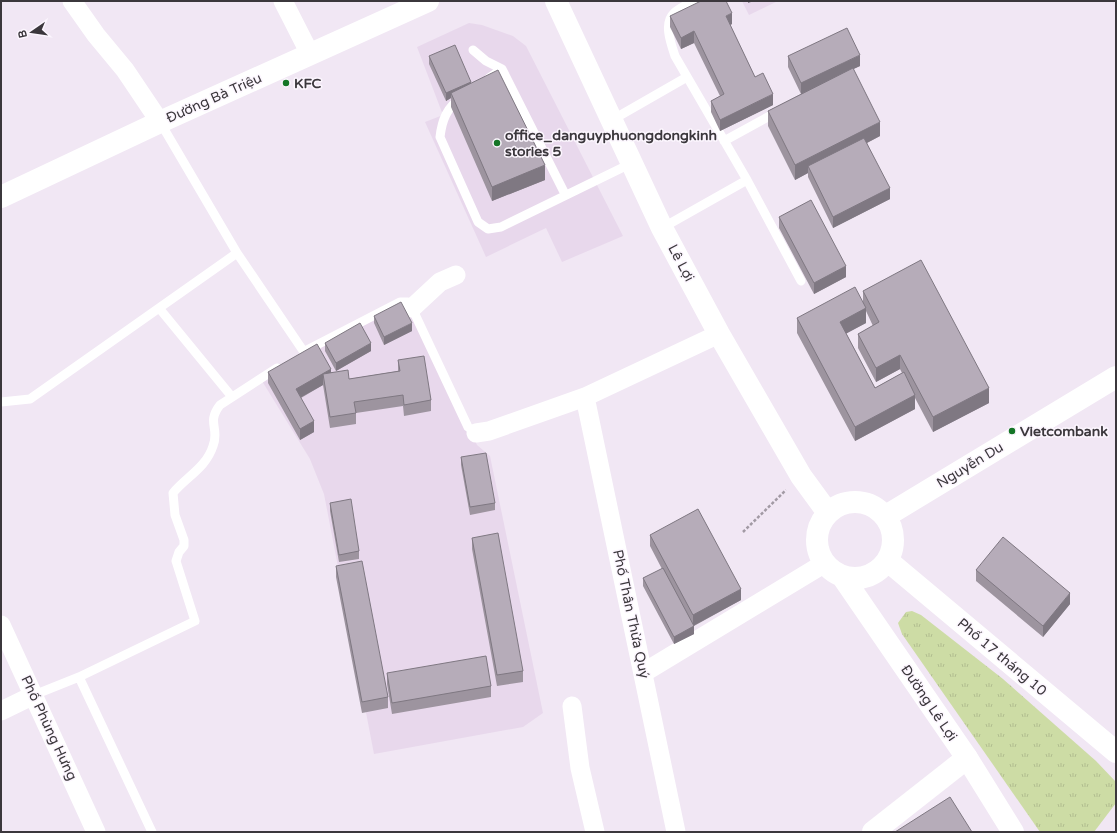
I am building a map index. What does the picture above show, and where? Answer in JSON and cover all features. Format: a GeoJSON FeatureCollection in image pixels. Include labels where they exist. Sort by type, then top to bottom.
{"type":"FeatureCollection","features":[{"type":"Feature","properties":{"kind":"main road","name":"Đường Bà Triệu"},"geometry":{"type":"LineString","coordinates":[[1,197],[160,122],[428,1]]}},
{"type":"Feature","properties":{"kind":"main road","name":"Lê Lợi"},"geometry":{"type":"LineString","coordinates":[[556,1],[662,228],[719,334],[801,476],[828,513]]}},
{"type":"Feature","properties":{"kind":"main road","name":"Nguyễn Du"},"geometry":{"type":"LineString","coordinates":[[886,516],[1116,378]]}},
{"type":"Feature","properties":{"kind":"main road"},"geometry":{"type":"LineString","coordinates":[[851,501],[864,502],[876,507],[886,516],[893,530],[893,546],[888,561],[879,571],[867,577],[855,578],[833,570],[819,551],[817,538],[820,524],[828,513],[838,505],[851,501]]}},
{"type":"Feature","properties":{"kind":"main road","name":"Phố 17 tháng 10"},"geometry":{"type":"LineString","coordinates":[[888,561],[1116,752]]}},
{"type":"Feature","properties":{"kind":"main road","name":"Đường Lê Lợi"},"geometry":{"type":"LineString","coordinates":[[833,570],[967,758],[1013,832]]}},
{"type":"Feature","properties":{"kind":"main road"},"geometry":{"type":"LineString","coordinates":[[873,832],[967,758]]}},
{"type":"Feature","properties":{"kind":"street"},"geometry":{"type":"LineString","coordinates":[[283,1],[310,54]]}},
{"type":"Feature","properties":{"kind":"street"},"geometry":{"type":"LineString","coordinates":[[75,2],[96,36],[125,70],[160,122]]}},
{"type":"Feature","properties":{"kind":"street"},"geometry":{"type":"LineString","coordinates":[[412,308],[440,282],[456,275]]}},
{"type":"Feature","properties":{"kind":"street"},"geometry":{"type":"LineString","coordinates":[[476,434],[489,432],[586,397],[719,334]]}},
{"type":"Feature","properties":{"kind":"street","name":"Phố Thân Thừa Quý"},"geometry":{"type":"LineString","coordinates":[[586,397],[676,832]]}},
{"type":"Feature","properties":{"kind":"street"},"geometry":{"type":"LineString","coordinates":[[643,673],[833,570]]}},
{"type":"Feature","properties":{"kind":"street","name":"Phố Phùng Hưng"},"geometry":{"type":"LineString","coordinates":[[1,625],[96,832]]}},
{"type":"Feature","properties":{"kind":"street"},"geometry":{"type":"LineString","coordinates":[[1,711],[34,695]]}},
{"type":"Feature","properties":{"kind":"street"},"geometry":{"type":"LineString","coordinates":[[572,706],[580,768],[595,832]]}},
{"type":"Feature","properties":{"kind":"lane"},"geometry":{"type":"LineString","coordinates":[[693,1],[673,13],[669,22],[670,40],[676,56],[802,280]]}},
{"type":"Feature","properties":{"kind":"lane"},"geometry":{"type":"LineString","coordinates":[[473,50],[486,61],[502,69],[565,194]]}},
{"type":"Feature","properties":{"kind":"lane"},"geometry":{"type":"LineString","coordinates":[[482,83],[502,69]]}},
{"type":"Feature","properties":{"kind":"lane"},"geometry":{"type":"LineString","coordinates":[[612,120],[687,77]]}},
{"type":"Feature","properties":{"kind":"lane"},"geometry":{"type":"LineString","coordinates":[[470,92],[450,105],[441,125],[440,137],[478,222],[488,229],[501,227],[565,194],[632,163]]}},
{"type":"Feature","properties":{"kind":"lane"},"geometry":{"type":"LineString","coordinates":[[724,141],[782,110]]}},
{"type":"Feature","properties":{"kind":"lane"},"geometry":{"type":"LineString","coordinates":[[160,122],[237,253],[301,354],[400,302],[408,302],[468,427],[476,434]]}},
{"type":"Feature","properties":{"kind":"lane"},"geometry":{"type":"LineString","coordinates":[[662,228],[747,180]]}},
{"type":"Feature","properties":{"kind":"lane"},"geometry":{"type":"LineString","coordinates":[[1,402],[30,399],[237,253]]}},
{"type":"Feature","properties":{"kind":"lane"},"geometry":{"type":"LineString","coordinates":[[159,308],[232,398]]}},
{"type":"Feature","properties":{"kind":"lane"},"geometry":{"type":"LineString","coordinates":[[34,695],[79,677],[195,621],[176,561],[179,552],[184,546],[184,540],[175,515],[173,493],[179,485],[200,469],[207,459],[216,436],[212,420],[213,414],[220,405],[285,363]]}},
{"type":"Feature","properties":{"kind":"lane"},"geometry":{"type":"LineString","coordinates":[[79,677],[152,832]]}},
{"type":"Feature","properties":{"kind":"path"},"geometry":{"type":"LineString","coordinates":[[743,532],[801,476]]}},
{"type":"Feature","properties":{"kind":"shaded area"},"geometry":{"type":"Polygon","coordinates":[[[742,1],[778,1],[749,15],[742,1]]]}},
{"type":"Feature","properties":{"kind":"shaded area"},"geometry":{"type":"Polygon","coordinates":[[[469,23],[482,25],[513,36],[526,46],[623,236],[562,262],[546,228],[486,257],[425,122],[443,115],[417,47],[469,23]]]}},
{"type":"Feature","properties":{"kind":"shaded area"},"geometry":{"type":"Polygon","coordinates":[[[407,299],[477,445],[490,456],[543,713],[523,727],[374,754],[324,494],[310,459],[262,381],[407,299]]]}},
{"type":"Feature","properties":{"kind":"green space"},"geometry":{"type":"Polygon","coordinates":[[[912,611],[921,615],[1003,679],[1096,761],[1116,782],[1116,803],[1094,832],[1040,832],[902,634],[898,623],[906,612],[912,611]]]}},
{"type":"Feature","properties":{"kind":"building"},"geometry":{"type":"Polygon","coordinates":[[[701,1],[726,1],[732,13],[726,16],[755,77],[763,73],[773,94],[720,120],[711,101],[724,94],[694,31],[681,38],[670,16],[701,1]]]}},
{"type":"Feature","properties":{"kind":"building"},"geometry":{"type":"Polygon","coordinates":[[[847,28],[860,55],[801,83],[788,56],[847,28]]]}},
{"type":"Feature","properties":{"kind":"building"},"geometry":{"type":"Polygon","coordinates":[[[455,45],[471,82],[446,93],[429,56],[455,45]]]}},
{"type":"Feature","properties":{"kind":"building"},"geometry":{"type":"Polygon","coordinates":[[[853,68],[880,122],[795,165],[768,111],[853,68]]]}},
{"type":"Feature","properties":{"kind":"building","name":"office_danguyphuongdongkinh stories 5"},"geometry":{"type":"Polygon","coordinates":[[[498,70],[545,165],[492,187],[451,93],[498,70]]]}},
{"type":"Feature","properties":{"kind":"building"},"geometry":{"type":"Polygon","coordinates":[[[864,138],[890,188],[833,217],[808,166],[864,138]]]}},
{"type":"Feature","properties":{"kind":"building"},"geometry":{"type":"Polygon","coordinates":[[[811,200],[846,266],[814,283],[779,217],[811,200]]]}},
{"type":"Feature","properties":{"kind":"building"},"geometry":{"type":"Polygon","coordinates":[[[921,260],[989,388],[933,417],[900,355],[876,368],[858,334],[879,322],[863,291],[921,260]]]}},
{"type":"Feature","properties":{"kind":"building"},"geometry":{"type":"Polygon","coordinates":[[[855,287],[866,308],[840,322],[875,388],[904,372],[915,395],[855,427],[797,318],[855,287]]]}},
{"type":"Feature","properties":{"kind":"building"},"geometry":{"type":"Polygon","coordinates":[[[401,302],[412,323],[384,337],[374,316],[401,302]]]}},
{"type":"Feature","properties":{"kind":"building"},"geometry":{"type":"Polygon","coordinates":[[[360,323],[371,343],[336,363],[325,343],[360,323]]]}},
{"type":"Feature","properties":{"kind":"building"},"geometry":{"type":"Polygon","coordinates":[[[317,344],[331,369],[296,389],[314,421],[300,429],[268,372],[317,344]]]}},
{"type":"Feature","properties":{"kind":"building"},"geometry":{"type":"Polygon","coordinates":[[[424,356],[431,400],[404,405],[403,395],[354,402],[356,413],[330,417],[323,374],[348,370],[349,379],[400,371],[398,360],[424,356]]]}},
{"type":"Feature","properties":{"kind":"building"},"geometry":{"type":"Polygon","coordinates":[[[486,453],[495,503],[470,507],[461,457],[486,453]]]}},
{"type":"Feature","properties":{"kind":"building"},"geometry":{"type":"Polygon","coordinates":[[[351,499],[359,551],[339,555],[330,503],[351,499]]]}},
{"type":"Feature","properties":{"kind":"building"},"geometry":{"type":"Polygon","coordinates":[[[698,509],[741,589],[693,615],[650,535],[698,509]]]}},
{"type":"Feature","properties":{"kind":"building"},"geometry":{"type":"Polygon","coordinates":[[[498,533],[523,671],[497,675],[472,538],[498,533]]]}},
{"type":"Feature","properties":{"kind":"building"},"geometry":{"type":"Polygon","coordinates":[[[1003,537],[1070,593],[1043,626],[976,570],[1003,537]]]}},
{"type":"Feature","properties":{"kind":"building"},"geometry":{"type":"Polygon","coordinates":[[[362,561],[388,697],[362,702],[336,566],[362,561]]]}},
{"type":"Feature","properties":{"kind":"building"},"geometry":{"type":"Polygon","coordinates":[[[663,568],[694,626],[674,637],[643,578],[663,568]]]}},
{"type":"Feature","properties":{"kind":"building"},"geometry":{"type":"Polygon","coordinates":[[[486,656],[491,686],[392,703],[387,673],[486,656]]]}},
{"type":"Feature","properties":{"kind":"building"},"geometry":{"type":"Polygon","coordinates":[[[950,797],[972,832],[895,832],[950,797]]]}},
{"type":"Feature","properties":{"kind":"place","name":"KFC"},"geometry":{"type":"Point","coordinates":[286,83]}},
{"type":"Feature","properties":{"kind":"place","name":"office_danguyphuongdongkinh stories 5"},"geometry":{"type":"Point","coordinates":[497,143]}},
{"type":"Feature","properties":{"kind":"place","name":"Vietcombank"},"geometry":{"type":"Point","coordinates":[1012,431]}}]}
